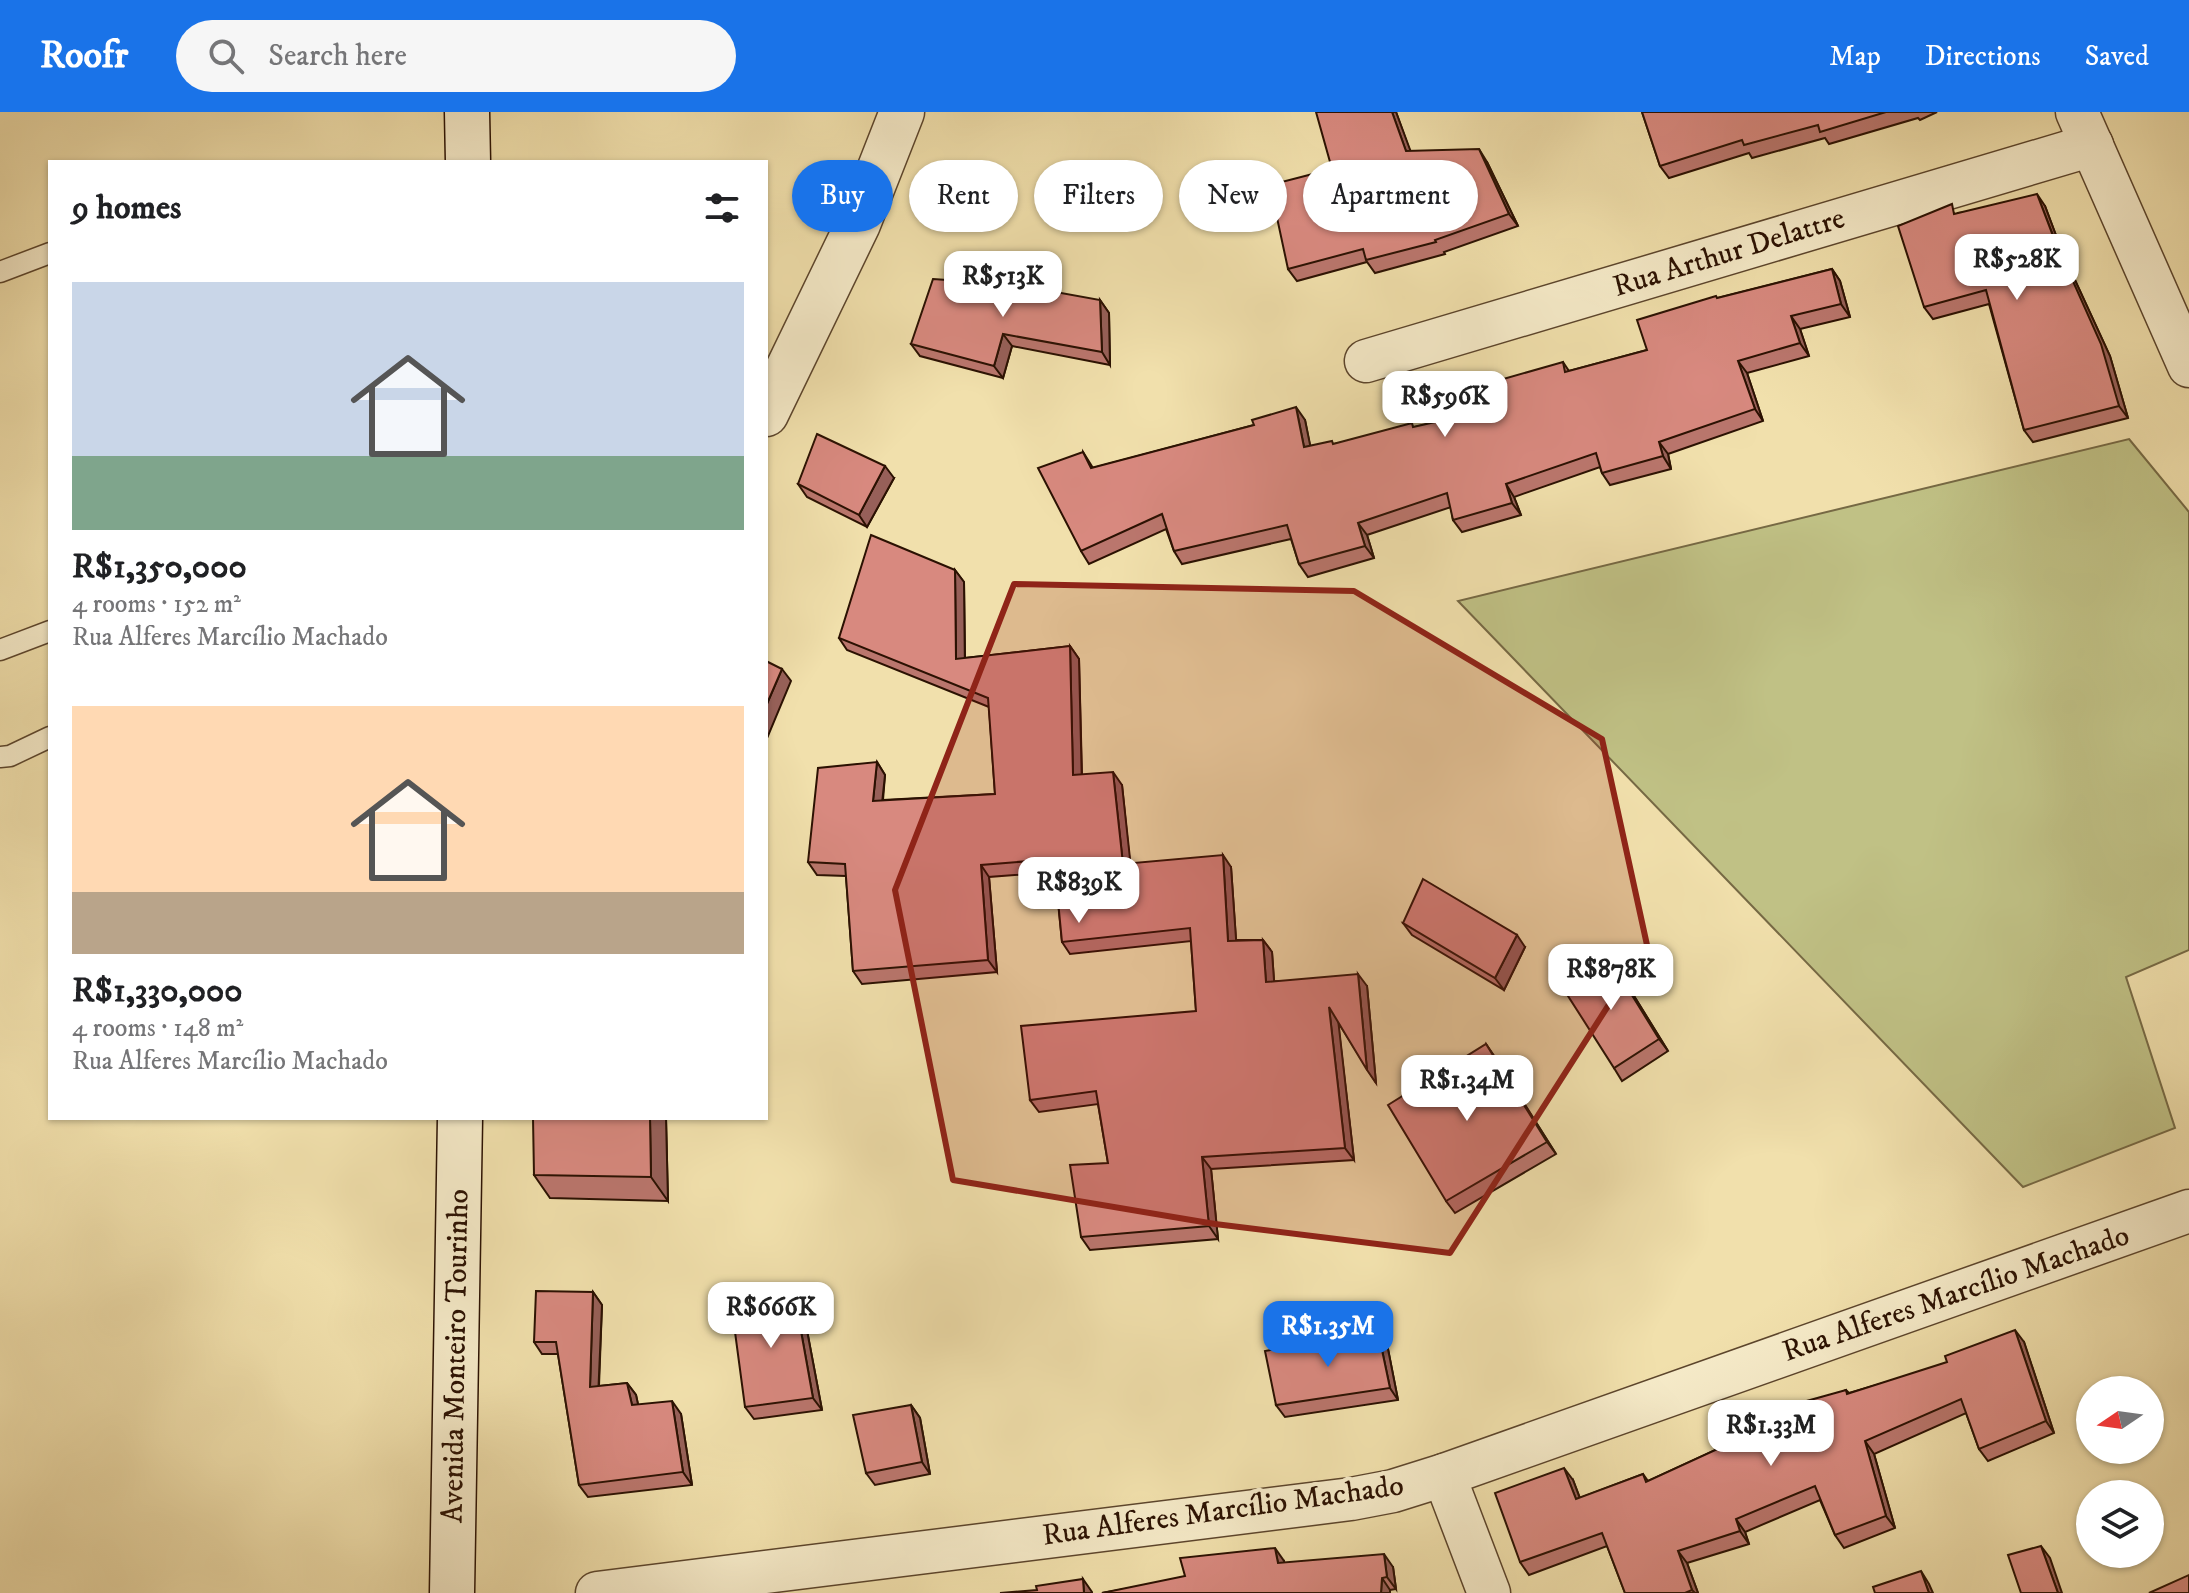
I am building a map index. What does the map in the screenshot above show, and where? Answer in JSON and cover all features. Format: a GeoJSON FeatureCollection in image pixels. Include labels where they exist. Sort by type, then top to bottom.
{"type":"FeatureCollection","features":[{"type":"Feature","properties":{"kind":"main road"},"geometry":{"type":"LineString","coordinates":[[467,112],[468,160]]}},
{"type":"Feature","properties":{"kind":"main road"},"geometry":{"type":"LineString","coordinates":[[768,410],[858,224],[902,112]]}},
{"type":"Feature","properties":{"kind":"main road","name":"Avenida Monteiro Tourinho"},"geometry":{"type":"LineString","coordinates":[[452,1593],[460,1120]]}},
{"type":"Feature","properties":{"kind":"street","name":"Rua Arthur Delattre"},"geometry":{"type":"LineString","coordinates":[[1366,361],[2084,129]]}},
{"type":"Feature","properties":{"kind":"street"},"geometry":{"type":"LineString","coordinates":[[2084,129],[2189,366]]}},
{"type":"Feature","properties":{"kind":"street","name":"Rua Alferes Marcílio Machado"},"geometry":{"type":"LineString","coordinates":[[597,1593],[1351,1499],[1393,1491],[2186,1222]]}},
{"type":"Feature","properties":{"kind":"street"},"geometry":{"type":"LineString","coordinates":[[1444,1475],[1489,1593]]}},
{"type":"Feature","properties":{"kind":"lane"},"geometry":{"type":"LineString","coordinates":[[0,272],[48,254]]}},
{"type":"Feature","properties":{"kind":"lane"},"geometry":{"type":"LineString","coordinates":[[0,650],[48,632]]}},
{"type":"Feature","properties":{"kind":"lane"},"geometry":{"type":"LineString","coordinates":[[0,757],[10,756],[48,738]]}},
{"type":"Feature","properties":{"kind":"highlighted area"},"geometry":{"type":"Polygon","coordinates":[[[1014,584],[1354,591],[1602,739],[1647,945],[1450,1253],[1215,1224],[953,1180],[895,890],[1014,584]]]}},
{"type":"Feature","properties":{"kind":"green space"},"geometry":{"type":"Polygon","coordinates":[[[2129,439],[2189,512],[2189,950],[2126,977],[2175,1128],[2023,1187],[1458,601],[2129,439]]]}},
{"type":"Feature","properties":{"kind":"building"},"geometry":{"type":"Polygon","coordinates":[[[1316,112],[1392,112],[1406,151],[1479,149],[1509,214],[1478,225],[1478,160],[1329,160],[1316,112]]]}},
{"type":"Feature","properties":{"kind":"building"},"geometry":{"type":"Polygon","coordinates":[[[1642,112],[1886,112],[1820,132],[1818,125],[1744,145],[1742,140],[1660,166],[1642,112]]]}},
{"type":"Feature","properties":{"kind":"building"},"geometry":{"type":"Polygon","coordinates":[[[1303,176],[1303,232],[1458,232],[1436,242],[1366,260],[1363,249],[1288,269],[1280,232],[1287,232],[1287,181],[1303,176]]]}},
{"type":"Feature","properties":{"kind":"building"},"geometry":{"type":"Polygon","coordinates":[[[2037,194],[2101,344],[2119,406],[2024,430],[1986,290],[1924,307],[1898,226],[1952,204],[1954,214],[2037,194]]]}},
{"type":"Feature","properties":{"kind":"building"},"geometry":{"type":"Polygon","coordinates":[[[1832,269],[1841,304],[1791,316],[1800,343],[1738,361],[1755,409],[1659,442],[1663,456],[1602,473],[1596,453],[1506,484],[1512,503],[1453,520],[1447,493],[1358,523],[1365,546],[1299,564],[1287,525],[1174,551],[1162,514],[1081,551],[1038,468],[1083,452],[1091,468],[1254,425],[1252,420],[1296,407],[1304,447],[1332,441],[1333,444],[1412,423],[1413,427],[1488,410],[1479,386],[1563,362],[1565,372],[1647,350],[1637,320],[1716,296],[1832,269]]]}},
{"type":"Feature","properties":{"kind":"building"},"geometry":{"type":"Polygon","coordinates":[[[933,279],[1017,285],[1100,300],[1102,352],[1003,334],[994,366],[911,344],[933,279]]]}},
{"type":"Feature","properties":{"kind":"building"},"geometry":{"type":"Polygon","coordinates":[[[817,434],[885,466],[859,515],[798,484],[817,434]]]}},
{"type":"Feature","properties":{"kind":"building"},"geometry":{"type":"Polygon","coordinates":[[[871,535],[955,570],[956,659],[1070,646],[1073,775],[1113,772],[1123,864],[1223,855],[1228,941],[1263,940],[1266,982],[1358,974],[1367,1070],[1329,1007],[1345,1148],[1202,1157],[1209,1226],[1081,1237],[1070,1165],[1108,1163],[1096,1091],[1030,1100],[1021,1026],[1196,1011],[1190,928],[1062,942],[1054,859],[981,865],[988,960],[853,971],[845,864],[808,862],[818,768],[877,762],[873,801],[995,794],[988,698],[839,638],[871,535]]]}},
{"type":"Feature","properties":{"kind":"building"},"geometry":{"type":"Polygon","coordinates":[[[768,662],[782,669],[768,701],[768,662]]]}},
{"type":"Feature","properties":{"kind":"building"},"geometry":{"type":"Polygon","coordinates":[[[1423,879],[1517,935],[1495,978],[1403,923],[1423,879]]]}},
{"type":"Feature","properties":{"kind":"building"},"geometry":{"type":"Polygon","coordinates":[[[1609,958],[1659,1039],[1614,1068],[1561,985],[1609,958]]]}},
{"type":"Feature","properties":{"kind":"building"},"geometry":{"type":"Polygon","coordinates":[[[1486,1044],[1547,1142],[1446,1201],[1388,1105],[1486,1044]]]}},
{"type":"Feature","properties":{"kind":"building"},"geometry":{"type":"Polygon","coordinates":[[[533,1120],[650,1120],[651,1177],[534,1175],[533,1120]]]}},
{"type":"Feature","properties":{"kind":"building"},"geometry":{"type":"Polygon","coordinates":[[[536,1291],[593,1292],[590,1387],[627,1383],[632,1405],[672,1401],[683,1472],[579,1485],[556,1342],[534,1342],[536,1291]]]}},
{"type":"Feature","properties":{"kind":"building"},"geometry":{"type":"Polygon","coordinates":[[[794,1292],[813,1398],[745,1407],[731,1302],[794,1292]]]}},
{"type":"Feature","properties":{"kind":"building"},"geometry":{"type":"Polygon","coordinates":[[[2015,1330],[2046,1421],[1979,1449],[1961,1399],[1865,1441],[1886,1516],[1835,1535],[1815,1486],[1736,1519],[1740,1531],[1678,1551],[1692,1590],[1685,1593],[1625,1593],[1602,1533],[1520,1562],[1495,1493],[1564,1468],[1576,1499],[1643,1474],[1646,1482],[1735,1441],[1730,1429],[1786,1410],[1785,1407],[1846,1390],[1847,1394],[1947,1362],[1945,1356],[2015,1330]]]}},
{"type":"Feature","properties":{"kind":"building"},"geometry":{"type":"Polygon","coordinates":[[[1378,1331],[1390,1388],[1276,1405],[1265,1351],[1378,1331]]]}},
{"type":"Feature","properties":{"kind":"building"},"geometry":{"type":"Polygon","coordinates":[[[911,1405],[922,1462],[866,1473],[853,1415],[911,1405]]]}},
{"type":"Feature","properties":{"kind":"building"},"geometry":{"type":"Polygon","coordinates":[[[2041,1546],[2058,1593],[2021,1593],[2008,1555],[2041,1546]]]}},
{"type":"Feature","properties":{"kind":"building"},"geometry":{"type":"Polygon","coordinates":[[[1275,1548],[1278,1563],[1384,1554],[1387,1577],[1382,1578],[1381,1593],[1102,1593],[1185,1576],[1180,1558],[1275,1548]]]}},
{"type":"Feature","properties":{"kind":"building"},"geometry":{"type":"Polygon","coordinates":[[[1921,1571],[1929,1593],[1875,1593],[1873,1587],[1921,1571]]]}},
{"type":"Feature","properties":{"kind":"building"},"geometry":{"type":"Polygon","coordinates":[[[2189,1575],[2189,1593],[2149,1593],[2189,1575]]]}},
{"type":"Feature","properties":{"kind":"building"},"geometry":{"type":"Polygon","coordinates":[[[1083,1579],[1084,1593],[1000,1593],[1037,1590],[1036,1586],[1083,1579]]]}}]}
